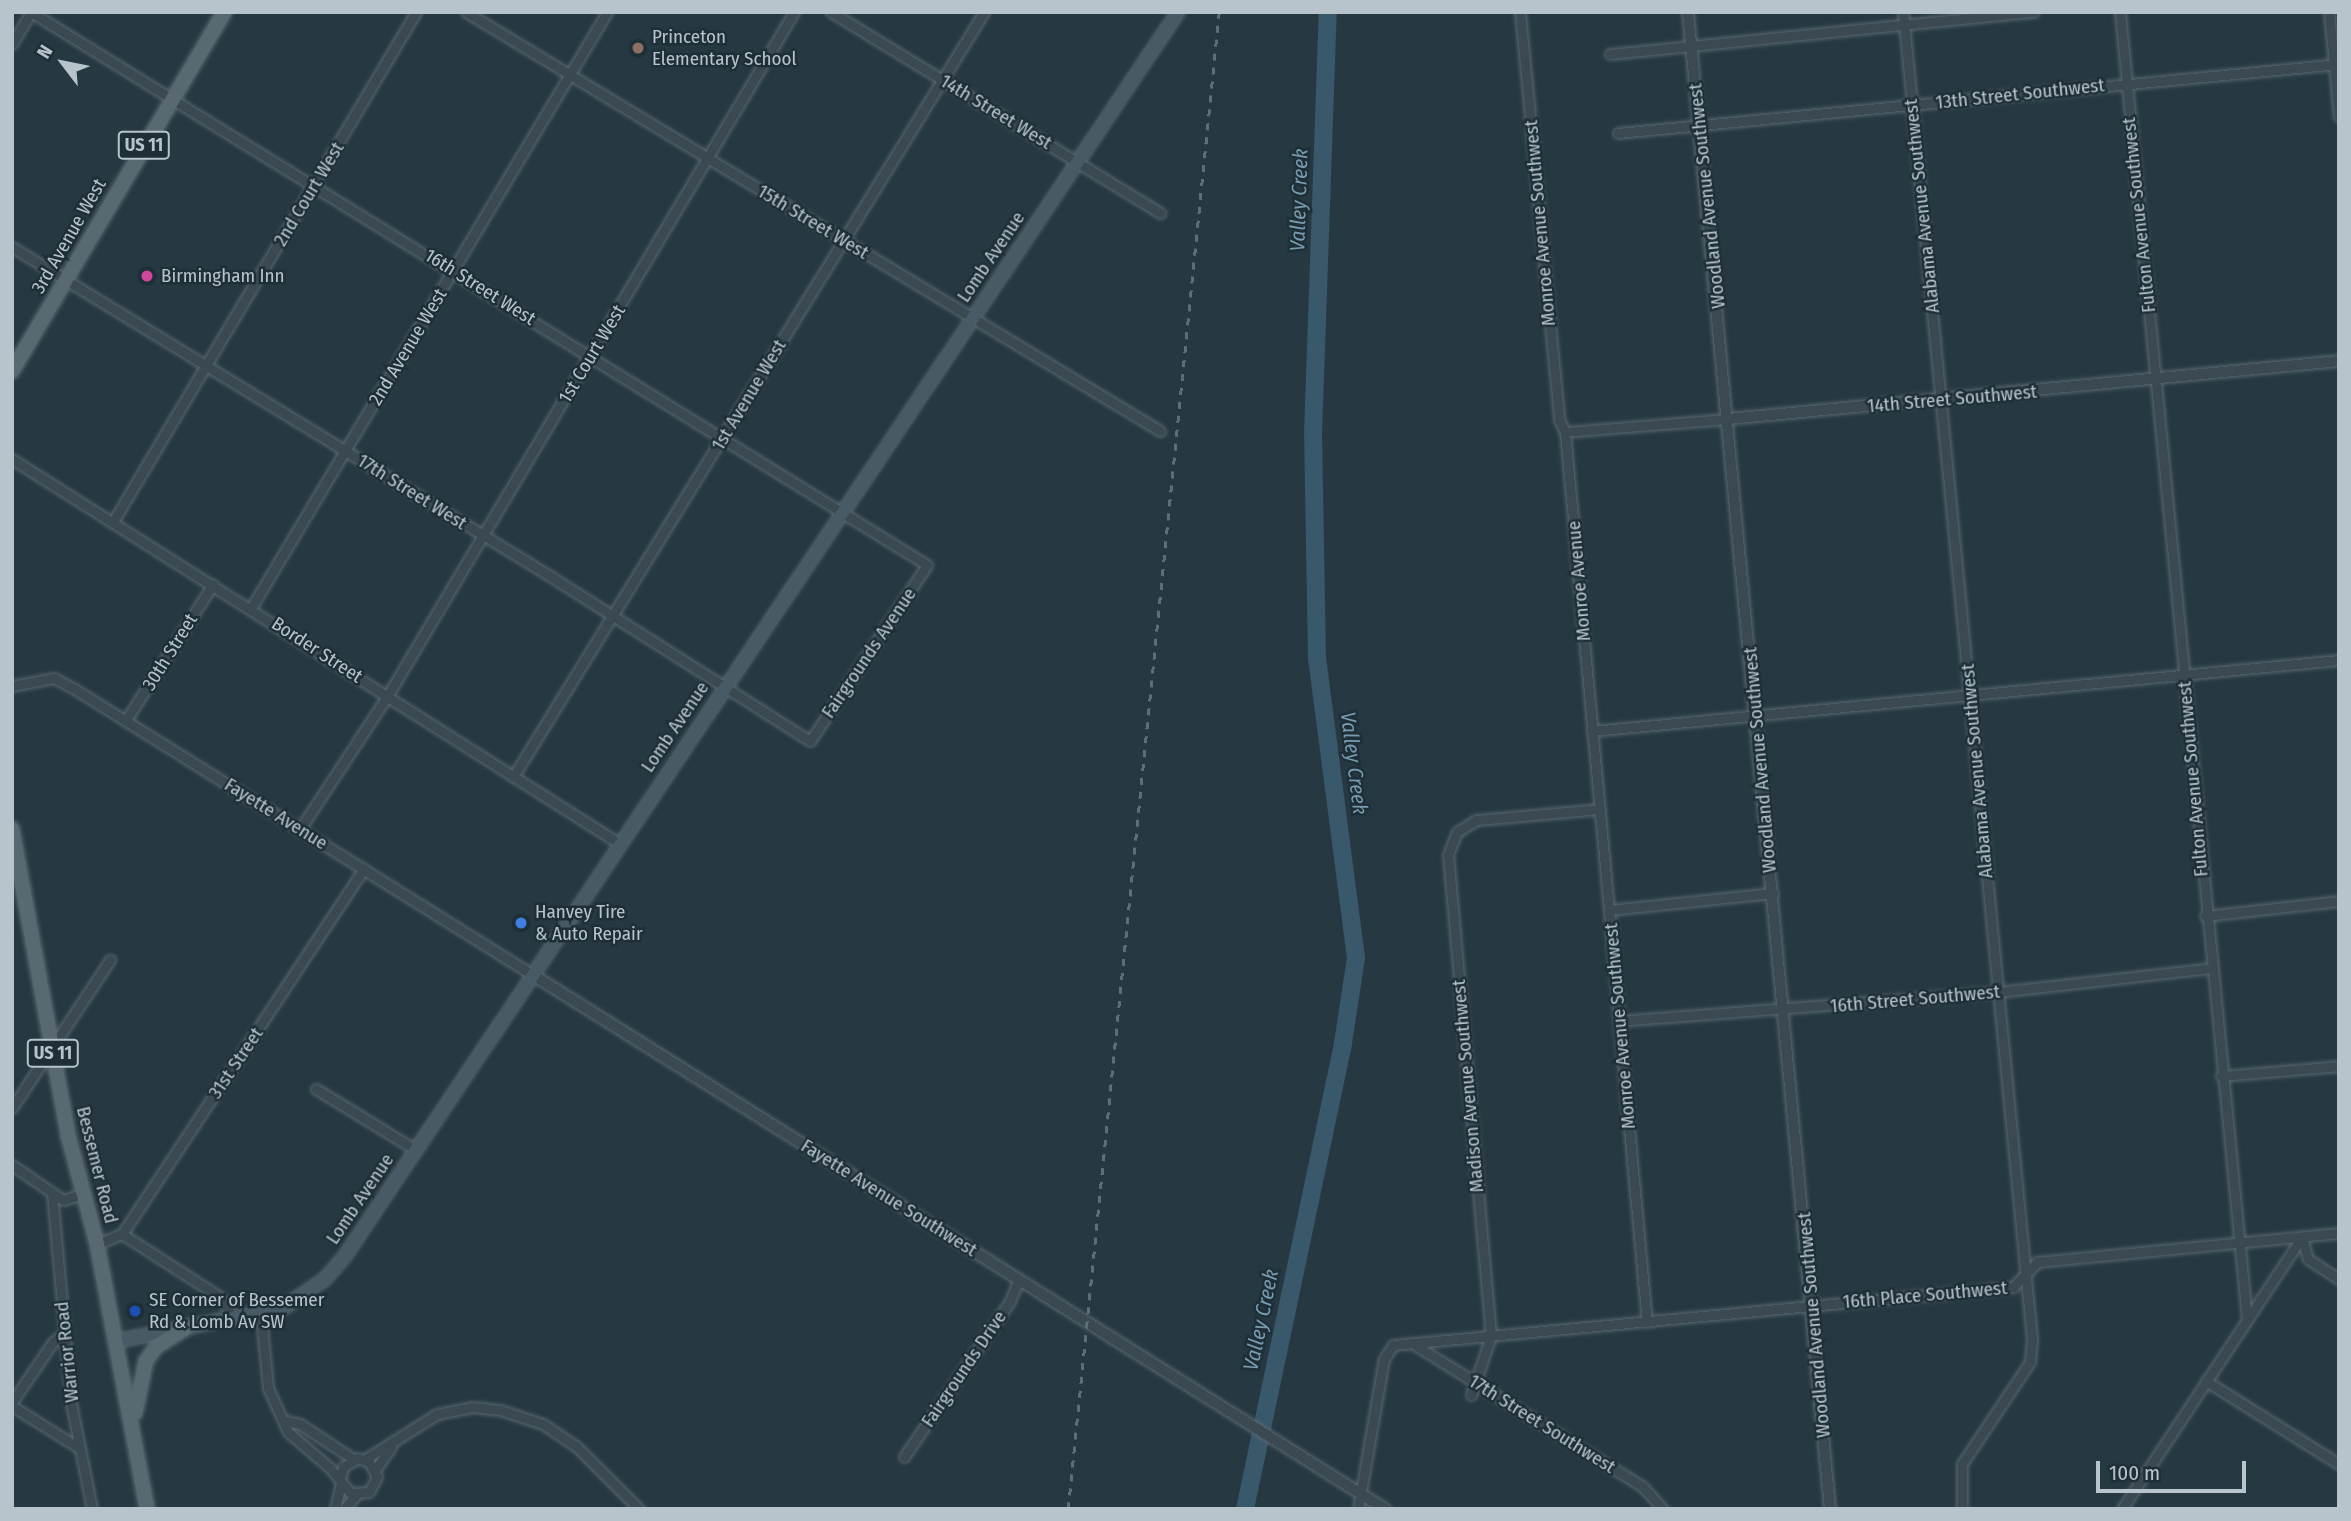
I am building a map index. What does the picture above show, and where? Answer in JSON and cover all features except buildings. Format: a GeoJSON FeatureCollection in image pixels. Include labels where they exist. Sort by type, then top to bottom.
{"type":"FeatureCollection","features":[{"type":"Feature","properties":{"kind":"main road","name":"3rd Avenue West"},"geometry":{"type":"LineString","coordinates":[[12,371],[225,12]]}},
{"type":"Feature","properties":{"kind":"main road","name":"Lomb Avenue"},"geometry":{"type":"LineString","coordinates":[[117,1341],[233,1318],[261,1316],[283,1308],[325,1279],[416,1150],[1178,12]]}},
{"type":"Feature","properties":{"kind":"main road","name":"Bessemer Road"},"geometry":{"type":"LineString","coordinates":[[12,829],[16,875],[83,1194],[97,1244],[147,1509]]}},
{"type":"Feature","properties":{"kind":"main road"},"geometry":{"type":"LineString","coordinates":[[133,1432],[138,1381],[146,1361],[158,1346],[187,1327]]}},
{"type":"Feature","properties":{"kind":"street"},"geometry":{"type":"LineString","coordinates":[[12,44],[31,12]]}},
{"type":"Feature","properties":{"kind":"street","name":"16th Street West"},"geometry":{"type":"LineString","coordinates":[[31,12],[844,511],[927,565]]}},
{"type":"Feature","properties":{"kind":"street","name":"2nd Court West"},"geometry":{"type":"LineString","coordinates":[[114,520],[416,12]]}},
{"type":"Feature","properties":{"kind":"street","name":"15th Street West"},"geometry":{"type":"LineString","coordinates":[[466,12],[1160,431]]}},
{"type":"Feature","properties":{"kind":"street","name":"2nd Avenue West"},"geometry":{"type":"LineString","coordinates":[[251,608],[607,12]]}},
{"type":"Feature","properties":{"kind":"street","name":"1st Court West"},"geometry":{"type":"LineString","coordinates":[[388,695],[592,356],[794,12]]}},
{"type":"Feature","properties":{"kind":"street","name":"14th Street West"},"geometry":{"type":"LineString","coordinates":[[831,12],[1160,213]]}},
{"type":"Feature","properties":{"kind":"street","name":"1st Avenue West"},"geometry":{"type":"LineString","coordinates":[[513,777],[615,616],[984,12]]}},
{"type":"Feature","properties":{"kind":"street","name":"Monroe Avenue Southwest"},"geometry":{"type":"LineString","coordinates":[[1520,12],[1559,420],[1565,432]]}},
{"type":"Feature","properties":{"kind":"street","name":"Woodland Avenue Southwest"},"geometry":{"type":"LineString","coordinates":[[1688,12],[1830,1509]]}},
{"type":"Feature","properties":{"kind":"street","name":"Alabama Avenue Southwest"},"geometry":{"type":"LineString","coordinates":[[1903,12],[2026,1276],[2030,1363],[1962,1464],[1962,1509]]}},
{"type":"Feature","properties":{"kind":"street"},"geometry":{"type":"LineString","coordinates":[[1610,54],[2034,12]]}},
{"type":"Feature","properties":{"kind":"street","name":"Fulton Avenue Southwest"},"geometry":{"type":"LineString","coordinates":[[2120,12],[2236,1243],[2247,1320]]}},
{"type":"Feature","properties":{"kind":"street"},"geometry":{"type":"LineString","coordinates":[[2329,12],[2339,117]]}},
{"type":"Feature","properties":{"kind":"street","name":"13th Street Southwest"},"geometry":{"type":"LineString","coordinates":[[1618,133],[1700,123],[2336,64]]}},
{"type":"Feature","properties":{"kind":"street","name":"17th Street West"},"geometry":{"type":"LineString","coordinates":[[12,247],[615,616],[810,741]]}},
{"type":"Feature","properties":{"kind":"street","name":"14th Street Southwest"},"geometry":{"type":"LineString","coordinates":[[1565,432],[2155,380],[2339,361]]}},
{"type":"Feature","properties":{"kind":"street","name":"Monroe Avenue"},"geometry":{"type":"LineString","coordinates":[[1565,432],[1592,731]]}},
{"type":"Feature","properties":{"kind":"street","name":"Border Street"},"geometry":{"type":"LineString","coordinates":[[12,459],[114,520],[620,844]]}},
{"type":"Feature","properties":{"kind":"street","name":"Fairgrounds Avenue"},"geometry":{"type":"LineString","coordinates":[[810,741],[927,565]]}},
{"type":"Feature","properties":{"kind":"street","name":"30th Street"},"geometry":{"type":"LineString","coordinates":[[126,720],[213,584]]}},
{"type":"Feature","properties":{"kind":"street"},"geometry":{"type":"LineString","coordinates":[[1592,731],[2339,660]]}},
{"type":"Feature","properties":{"kind":"street","name":"Fayette Avenue"},"geometry":{"type":"LineString","coordinates":[[12,686],[54,678],[126,720],[533,975]]}},
{"type":"Feature","properties":{"kind":"street"},"geometry":{"type":"LineString","coordinates":[[300,829],[388,695]]}},
{"type":"Feature","properties":{"kind":"street","name":"Monroe Avenue Southwest"},"geometry":{"type":"LineString","coordinates":[[1592,731],[1647,1322]]}},
{"type":"Feature","properties":{"kind":"street","name":"Madison Avenue Southwest"},"geometry":{"type":"LineString","coordinates":[[1491,1336],[1448,870],[1454,837],[1476,821],[1599,809]]}},
{"type":"Feature","properties":{"kind":"street","name":"31st Street"},"geometry":{"type":"LineString","coordinates":[[122,1234],[364,869]]}},
{"type":"Feature","properties":{"kind":"street"},"geometry":{"type":"LineString","coordinates":[[1609,910],[1773,893]]}},
{"type":"Feature","properties":{"kind":"street"},"geometry":{"type":"LineString","coordinates":[[2205,916],[2339,901]]}},
{"type":"Feature","properties":{"kind":"street"},"geometry":{"type":"LineString","coordinates":[[12,1108],[110,960]]}},
{"type":"Feature","properties":{"kind":"street","name":"16th Street Southwest"},"geometry":{"type":"LineString","coordinates":[[1619,1021],[1998,992],[2211,968]]}},
{"type":"Feature","properties":{"kind":"street","name":"Fayette Avenue Southwest"},"geometry":{"type":"LineString","coordinates":[[533,975],[1385,1509]]}},
{"type":"Feature","properties":{"kind":"street"},"geometry":{"type":"LineString","coordinates":[[2221,1076],[2339,1066]]}},
{"type":"Feature","properties":{"kind":"street"},"geometry":{"type":"LineString","coordinates":[[316,1089],[416,1150]]}},
{"type":"Feature","properties":{"kind":"street"},"geometry":{"type":"LineString","coordinates":[[12,1165],[63,1200],[83,1194]]}},
{"type":"Feature","properties":{"kind":"street","name":"Warrior Road"},"geometry":{"type":"LineString","coordinates":[[52,1193],[64,1333],[79,1448],[92,1509]]}},
{"type":"Feature","properties":{"kind":"street","name":"16th Place Southwest"},"geometry":{"type":"LineString","coordinates":[[1415,1345],[2013,1287],[2037,1262],[2339,1233]]}},
{"type":"Feature","properties":{"kind":"street"},"geometry":{"type":"LineString","coordinates":[[97,1244],[122,1234],[220,1297],[233,1318]]}},
{"type":"Feature","properties":{"kind":"street"},"geometry":{"type":"LineString","coordinates":[[2302,1237],[2308,1259],[2339,1279]]}},
{"type":"Feature","properties":{"kind":"street"},"geometry":{"type":"LineString","coordinates":[[2122,1509],[2302,1237]]}},
{"type":"Feature","properties":{"kind":"street","name":"Fairgrounds Drive"},"geometry":{"type":"LineString","coordinates":[[904,1457],[1010,1301],[1018,1279]]}},
{"type":"Feature","properties":{"kind":"street"},"geometry":{"type":"LineString","coordinates":[[261,1316],[268,1388],[296,1443],[356,1495]]}},
{"type":"Feature","properties":{"kind":"street"},"geometry":{"type":"LineString","coordinates":[[64,1333],[53,1342],[12,1404],[79,1448]]}},
{"type":"Feature","properties":{"kind":"street"},"geometry":{"type":"LineString","coordinates":[[1471,1395],[1491,1336]]}},
{"type":"Feature","properties":{"kind":"street"},"geometry":{"type":"LineString","coordinates":[[1358,1509],[1384,1359],[1393,1345],[1415,1345]]}},
{"type":"Feature","properties":{"kind":"street","name":"17th Street Southwest"},"geometry":{"type":"LineString","coordinates":[[1415,1345],[1643,1488],[1663,1509]]}},
{"type":"Feature","properties":{"kind":"street"},"geometry":{"type":"LineString","coordinates":[[2206,1381],[2339,1464]]}},
{"type":"Feature","properties":{"kind":"street"},"geometry":{"type":"LineString","coordinates":[[364,1460],[437,1414],[472,1407],[500,1410],[543,1424],[577,1447],[639,1509]]}},
{"type":"Feature","properties":{"kind":"street"},"geometry":{"type":"LineString","coordinates":[[285,1420],[300,1424],[353,1459],[364,1460],[375,1470]]}},
{"type":"Feature","properties":{"kind":"street"},"geometry":{"type":"LineString","coordinates":[[344,1509],[356,1495],[372,1490],[375,1470],[402,1436]]}},
{"type":"Feature","properties":{"kind":"street"},"geometry":{"type":"LineString","coordinates":[[335,1509],[343,1467],[353,1459]]}},
{"type":"Feature","properties":{"kind":"waterway","name":"Valley Creek"},"geometry":{"type":"LineString","coordinates":[[1245,1509],[1343,1043],[1356,958],[1317,659],[1313,434],[1328,12]]}},
{"type":"Feature","properties":{"kind":"railway"},"geometry":{"type":"LineString","coordinates":[[1068,1509],[1219,12]]}},
{"type":"Feature","properties":{"kind":"place","name":"Princeton Elementary School"},"geometry":{"type":"Point","coordinates":[638,48]}},
{"type":"Feature","properties":{"kind":"place","name":"Birmingham Inn"},"geometry":{"type":"Point","coordinates":[147,276]}},
{"type":"Feature","properties":{"kind":"place","name":"Hanvey Tire & Auto Repair"},"geometry":{"type":"Point","coordinates":[521,923]}},
{"type":"Feature","properties":{"kind":"place","name":"SE Corner of Bessemer Rd & Lomb Av SW"},"geometry":{"type":"Point","coordinates":[135,1311]}}]}
